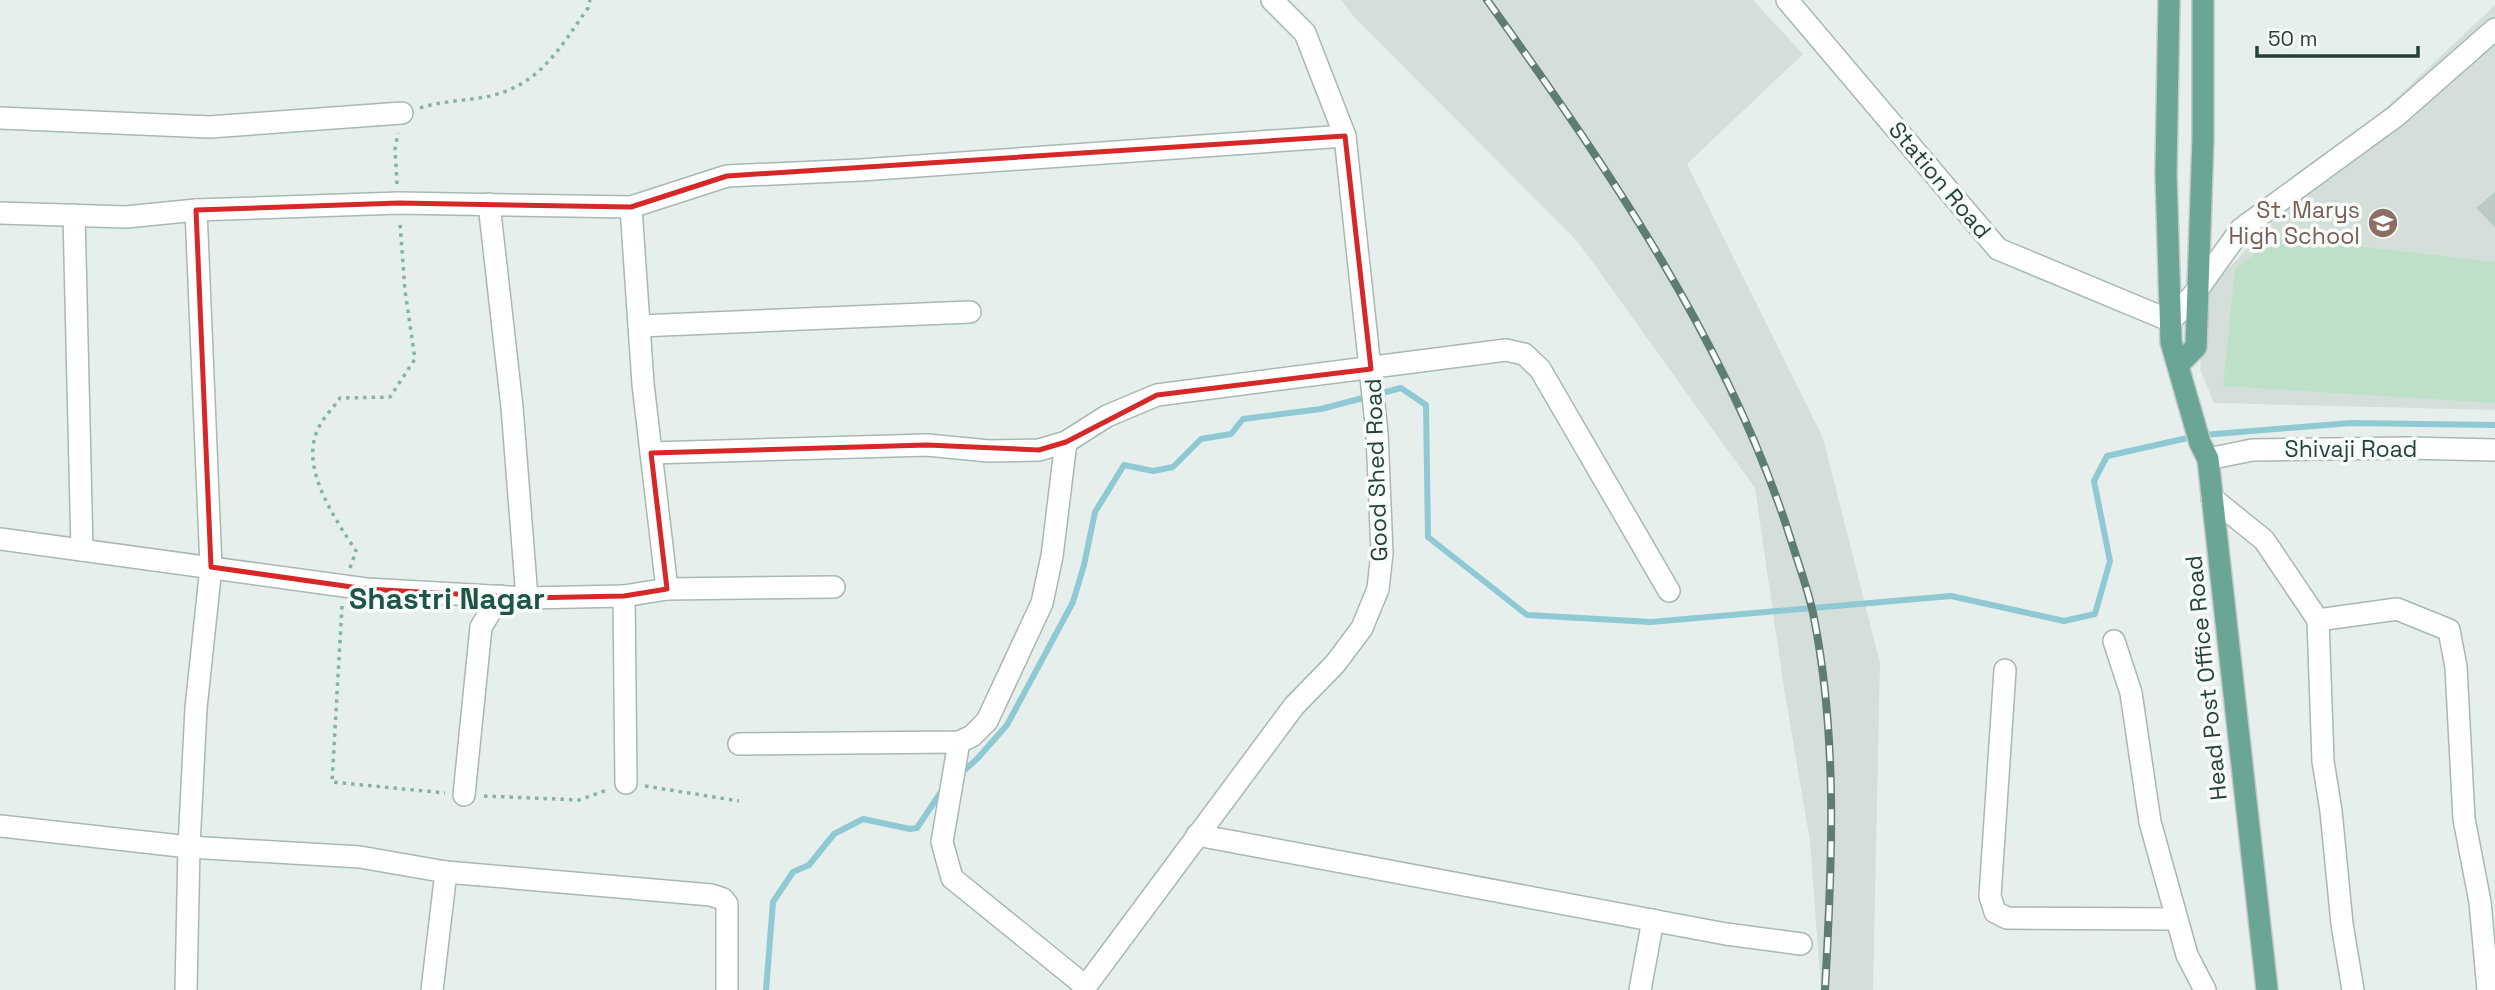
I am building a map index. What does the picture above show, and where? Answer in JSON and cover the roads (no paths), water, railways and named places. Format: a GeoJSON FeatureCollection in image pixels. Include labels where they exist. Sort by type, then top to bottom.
{"type":"FeatureCollection","features":[{"type":"Feature","properties":{"kind":"main road","name":"Head Post Office Road"},"geometry":{"type":"LineString","coordinates":[[2169,0],[2166,174],[2171,342],[2204,451],[2213,498],[2267,990]]}},
{"type":"Feature","properties":{"kind":"main road"},"geometry":{"type":"LineString","coordinates":[[2179,364],[2196,347],[2203,138],[2203,0]]}},
{"type":"Feature","properties":{"kind":"street","name":"Good Shed Road"},"geometry":{"type":"LineString","coordinates":[[1084,988],[1294,706],[1335,664],[1362,628],[1378,589],[1382,553],[1375,408],[1345,136],[1305,33],[1272,0]]}},
{"type":"Feature","properties":{"kind":"street","name":"Station Road"},"geometry":{"type":"LineString","coordinates":[[1787,0],[1998,249],[2171,321]]}},
{"type":"Feature","properties":{"kind":"street"},"geometry":{"type":"LineString","coordinates":[[2171,321],[2198,289],[2241,229],[2396,116],[2495,29]]}},
{"type":"Feature","properties":{"kind":"street"},"geometry":{"type":"LineString","coordinates":[[0,118],[210,127],[402,113]]}},
{"type":"Feature","properties":{"kind":"street"},"geometry":{"type":"LineString","coordinates":[[0,213],[126,217],[196,210],[399,203],[631,206],[727,176],[875,169],[1345,136]]}},
{"type":"Feature","properties":{"kind":"street"},"geometry":{"type":"LineString","coordinates":[[489,204],[512,407],[527,598]]}},
{"type":"Feature","properties":{"kind":"street"},"geometry":{"type":"LineString","coordinates":[[631,206],[639,326],[667,589]]}},
{"type":"Feature","properties":{"kind":"street"},"geometry":{"type":"LineString","coordinates":[[186,990],[196,708],[211,567],[196,210]]}},
{"type":"Feature","properties":{"kind":"street"},"geometry":{"type":"LineString","coordinates":[[74,215],[82,550]]}},
{"type":"Feature","properties":{"kind":"street"},"geometry":{"type":"LineString","coordinates":[[639,326],[970,312]]}},
{"type":"Feature","properties":{"kind":"street"},"geometry":{"type":"LineString","coordinates":[[651,453],[926,445],[989,451],[1039,450],[1066,442],[1107,416],[1157,395],[1372,377],[1506,350],[1524,354],[1540,369],[1669,591]]}},
{"type":"Feature","properties":{"kind":"street"},"geometry":{"type":"LineString","coordinates":[[739,744],[958,742],[972,736],[987,721],[1042,603],[1052,556],[1066,442]]}},
{"type":"Feature","properties":{"kind":"street","name":"Shivaji Road"},"geometry":{"type":"LineString","coordinates":[[2204,451],[2407,448],[2495,450]]}},
{"type":"Feature","properties":{"kind":"street"},"geometry":{"type":"LineString","coordinates":[[2213,498],[2264,540],[2318,620],[2323,761],[2331,811],[2342,924],[2353,990]]}},
{"type":"Feature","properties":{"kind":"street"},"geometry":{"type":"LineString","coordinates":[[0,539],[343,585],[527,598],[624,596],[667,589],[834,587]]}},
{"type":"Feature","properties":{"kind":"street"},"geometry":{"type":"LineString","coordinates":[[464,795],[481,627],[500,596]]}},
{"type":"Feature","properties":{"kind":"street"},"geometry":{"type":"LineString","coordinates":[[624,596],[626,783]]}},
{"type":"Feature","properties":{"kind":"street"},"geometry":{"type":"LineString","coordinates":[[2318,620],[2396,609],[2449,630],[2456,667],[2464,819],[2480,902],[2488,990]]}},
{"type":"Feature","properties":{"kind":"street"},"geometry":{"type":"LineString","coordinates":[[2114,641],[2131,693],[2150,822],[2186,955],[2205,990]]}},
{"type":"Feature","properties":{"kind":"street"},"geometry":{"type":"LineString","coordinates":[[2005,670],[1990,896],[1995,912],[2007,918],[2176,919]]}},
{"type":"Feature","properties":{"kind":"street"},"geometry":{"type":"LineString","coordinates":[[958,742],[942,842],[952,878],[1084,988]]}},
{"type":"Feature","properties":{"kind":"street"},"geometry":{"type":"LineString","coordinates":[[0,826],[189,847],[360,857],[446,872],[718,896],[727,904],[728,911],[727,990]]}},
{"type":"Feature","properties":{"kind":"street"},"geometry":{"type":"LineString","coordinates":[[1197,835],[1726,934],[1801,944]]}},
{"type":"Feature","properties":{"kind":"street"},"geometry":{"type":"LineString","coordinates":[[432,990],[446,872]]}},
{"type":"Feature","properties":{"kind":"street"},"geometry":{"type":"LineString","coordinates":[[1640,990],[1653,920]]}},
{"type":"Feature","properties":{"kind":"waterway"},"geometry":{"type":"LineString","coordinates":[[959,775],[1007,725],[1073,602],[1095,512],[1124,465],[1153,471],[1173,467],[1201,439],[1231,434],[1243,419],[1321,409],[1401,388],[1426,405],[1428,537],[1527,615],[1651,622],[1951,596],[2064,621],[2095,614],[2110,561],[2094,481],[2107,456],[2192,437]]}},
{"type":"Feature","properties":{"kind":"waterway"},"geometry":{"type":"LineString","coordinates":[[2203,435],[2351,423],[2495,425]]}},
{"type":"Feature","properties":{"kind":"waterway"},"geometry":{"type":"LineString","coordinates":[[766,990],[773,902],[793,872],[809,865],[834,834],[863,819],[910,829],[917,828],[943,789]]}},
{"type":"Feature","properties":{"kind":"railway"},"geometry":{"type":"LineString","coordinates":[[1487,0],[1619,192],[1699,326],[1765,467],[1791,540],[1814,618],[1827,710],[1831,850],[1825,990]]}},
{"type":"Feature","properties":{"kind":"place","name":"St. Marys High School"},"geometry":{"type":"Point","coordinates":[2383,223]}},
{"type":"Feature","properties":{"kind":"district","name":"Shastri Nagar"},"geometry":{"type":"Point","coordinates":[447,598]}}]}
